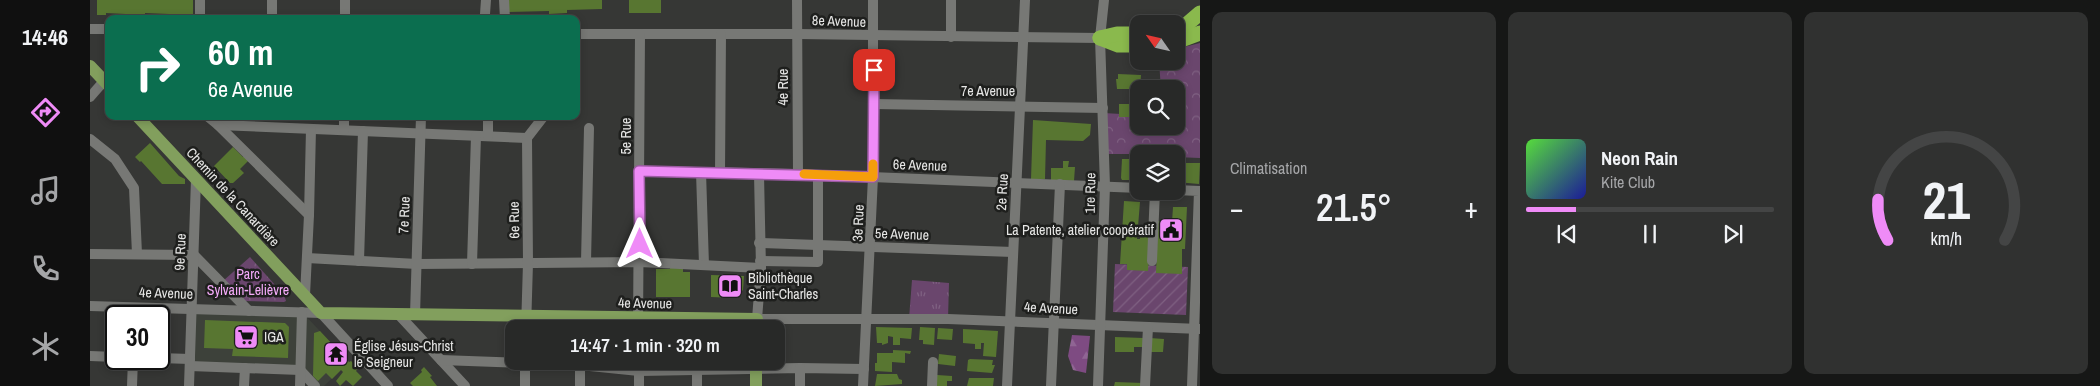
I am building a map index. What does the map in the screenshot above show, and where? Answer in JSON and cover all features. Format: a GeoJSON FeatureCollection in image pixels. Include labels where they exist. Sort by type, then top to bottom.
{"type":"FeatureCollection","features":[{"type":"Feature","properties":{"kind":"highway"},"geometry":{"type":"LineString","coordinates":[[1185,26],[1200,13]]}},
{"type":"Feature","properties":{"kind":"highway"},"geometry":{"type":"LineString","coordinates":[[1100,38],[1117,34],[1130,34]]}},
{"type":"Feature","properties":{"kind":"highway"},"geometry":{"type":"LineString","coordinates":[[1185,39],[1200,34]]}},
{"type":"Feature","properties":{"kind":"highway"},"geometry":{"type":"LineString","coordinates":[[1100,38],[1118,45],[1130,45]]}},
{"type":"Feature","properties":{"kind":"main road"},"geometry":{"type":"LineString","coordinates":[[90,66],[105,82]]}},
{"type":"Feature","properties":{"kind":"main road","name":"Chemin de la Canardière"},"geometry":{"type":"LineString","coordinates":[[141,120],[321,313]]}},
{"type":"Feature","properties":{"kind":"main road","name":"4e Avenue"},"geometry":{"type":"LineString","coordinates":[[321,313],[415,315],[505,321]]}},
{"type":"Feature","properties":{"kind":"main road"},"geometry":{"type":"LineString","coordinates":[[756,370],[756,386]]}},
{"type":"Feature","properties":{"kind":"street"},"geometry":{"type":"LineString","coordinates":[[200,0],[200,15]]}},
{"type":"Feature","properties":{"kind":"street"},"geometry":{"type":"LineString","coordinates":[[272,0],[272,15]]}},
{"type":"Feature","properties":{"kind":"street"},"geometry":{"type":"LineString","coordinates":[[345,0],[345,15]]}},
{"type":"Feature","properties":{"kind":"street"},"geometry":{"type":"LineString","coordinates":[[485,14],[486,0]]}},
{"type":"Feature","properties":{"kind":"street"},"geometry":{"type":"LineString","coordinates":[[504,0],[504,15]]}},
{"type":"Feature","properties":{"kind":"street","name":"4e Rue"},"geometry":{"type":"LineString","coordinates":[[797,0],[798,174]]}},
{"type":"Feature","properties":{"kind":"street","name":"3e Rue"},"geometry":{"type":"LineString","coordinates":[[863,386],[868,318],[873,177],[873,0]]}},
{"type":"Feature","properties":{"kind":"street"},"geometry":{"type":"LineString","coordinates":[[951,0],[951,37]]}},
{"type":"Feature","properties":{"kind":"street","name":"2e Rue"},"geometry":{"type":"LineString","coordinates":[[1006,386],[1025,0]]}},
{"type":"Feature","properties":{"kind":"street","name":"1re Rue"},"geometry":{"type":"LineString","coordinates":[[1098,386],[1105,186],[1100,38],[1104,0]]}},
{"type":"Feature","properties":{"kind":"street"},"geometry":{"type":"LineString","coordinates":[[90,29],[105,29]]}},
{"type":"Feature","properties":{"kind":"street","name":"8e Avenue"},"geometry":{"type":"LineString","coordinates":[[580,34],[798,34],[1100,38]]}},
{"type":"Feature","properties":{"kind":"street","name":"5e Rue"},"geometry":{"type":"LineString","coordinates":[[638,320],[640,262],[640,34]]}},
{"type":"Feature","properties":{"kind":"street"},"geometry":{"type":"LineString","coordinates":[[720,173],[721,34]]}},
{"type":"Feature","properties":{"kind":"street"},"geometry":{"type":"LineString","coordinates":[[90,97],[105,84]]}},
{"type":"Feature","properties":{"kind":"street","name":"7e Avenue"},"geometry":{"type":"LineString","coordinates":[[874,104],[1020,105],[1103,108]]}},
{"type":"Feature","properties":{"kind":"street"},"geometry":{"type":"LineString","coordinates":[[212,120],[309,215]]}},
{"type":"Feature","properties":{"kind":"street"},"geometry":{"type":"LineString","coordinates":[[270,127],[271,120]]}},
{"type":"Feature","properties":{"kind":"street"},"geometry":{"type":"LineString","coordinates":[[344,120],[344,130]]}},
{"type":"Feature","properties":{"kind":"street","name":"7e Rue"},"geometry":{"type":"LineString","coordinates":[[415,315],[421,120]]}},
{"type":"Feature","properties":{"kind":"street"},"geometry":{"type":"LineString","coordinates":[[488,120],[488,136]]}},
{"type":"Feature","properties":{"kind":"street"},"geometry":{"type":"LineString","coordinates":[[218,125],[527,138],[541,120]]}},
{"type":"Feature","properties":{"kind":"street"},"geometry":{"type":"LineString","coordinates":[[586,262],[589,128]]}},
{"type":"Feature","properties":{"kind":"street"},"geometry":{"type":"LineString","coordinates":[[304,295],[309,215],[311,129]]}},
{"type":"Feature","properties":{"kind":"street"},"geometry":{"type":"LineString","coordinates":[[359,261],[363,131]]}},
{"type":"Feature","properties":{"kind":"street"},"geometry":{"type":"LineString","coordinates":[[472,264],[476,136]]}},
{"type":"Feature","properties":{"kind":"street","name":"6e Rue"},"geometry":{"type":"LineString","coordinates":[[526,320],[528,263],[527,138]]}},
{"type":"Feature","properties":{"kind":"street"},"geometry":{"type":"LineString","coordinates":[[90,139],[115,159],[134,188],[137,254]]}},
{"type":"Feature","properties":{"kind":"street","name":"6e Avenue"},"geometry":{"type":"LineString","coordinates":[[639,171],[798,174],[1130,187]]}},
{"type":"Feature","properties":{"kind":"street"},"geometry":{"type":"LineString","coordinates":[[701,172],[704,265]]}},
{"type":"Feature","properties":{"kind":"street"},"geometry":{"type":"LineString","coordinates":[[757,320],[760,265],[759,174]]}},
{"type":"Feature","properties":{"kind":"street"},"geometry":{"type":"LineString","coordinates":[[306,258],[417,264],[640,262],[760,265],[818,262],[818,175]]}},
{"type":"Feature","properties":{"kind":"street","name":"9e Rue"},"geometry":{"type":"LineString","coordinates":[[189,386],[196,179]]}},
{"type":"Feature","properties":{"kind":"street"},"geometry":{"type":"LineString","coordinates":[[1051,386],[1052,323],[1060,184]]}},
{"type":"Feature","properties":{"kind":"street"},"geometry":{"type":"LineString","coordinates":[[1185,190],[1199,191],[1197,329],[1192,386]]}},
{"type":"Feature","properties":{"kind":"street"},"geometry":{"type":"LineString","coordinates":[[1152,261],[1155,200]]}},
{"type":"Feature","properties":{"kind":"street","name":"5e Avenue"},"geometry":{"type":"LineString","coordinates":[[759,243],[1013,252]]}},
{"type":"Feature","properties":{"kind":"street"},"geometry":{"type":"LineString","coordinates":[[90,254],[194,255],[249,311]]}},
{"type":"Feature","properties":{"kind":"street","name":"4e Avenue"},"geometry":{"type":"LineString","coordinates":[[90,306],[321,313]]}},
{"type":"Feature","properties":{"kind":"street"},"geometry":{"type":"LineString","coordinates":[[300,386],[302,312]]}},
{"type":"Feature","properties":{"kind":"street","name":"Chemin de la Canardière"},"geometry":{"type":"LineString","coordinates":[[321,313],[388,386]]}},
{"type":"Feature","properties":{"kind":"street"},"geometry":{"type":"LineString","coordinates":[[398,315],[465,386]]}},
{"type":"Feature","properties":{"kind":"street","name":"4e Avenue"},"geometry":{"type":"LineString","coordinates":[[785,322],[868,318],[1010,321],[1197,329]]}},
{"type":"Feature","properties":{"kind":"street"},"geometry":{"type":"LineString","coordinates":[[1145,386],[1148,327]]}},
{"type":"Feature","properties":{"kind":"street"},"geometry":{"type":"LineString","coordinates":[[90,356],[105,357]]}},
{"type":"Feature","properties":{"kind":"street"},"geometry":{"type":"LineString","coordinates":[[170,360],[245,368],[300,370],[315,386]]}},
{"type":"Feature","properties":{"kind":"street"},"geometry":{"type":"LineString","coordinates":[[441,360],[505,362]]}},
{"type":"Feature","properties":{"kind":"street"},"geometry":{"type":"LineString","coordinates":[[932,386],[933,362]]}},
{"type":"Feature","properties":{"kind":"street"},"geometry":{"type":"LineString","coordinates":[[785,367],[864,369]]}},
{"type":"Feature","properties":{"kind":"street"},"geometry":{"type":"LineString","coordinates":[[244,386],[245,368]]}},
{"type":"Feature","properties":{"kind":"street"},"geometry":{"type":"LineString","coordinates":[[800,368],[800,386]]}},
{"type":"Feature","properties":{"kind":"street"},"geometry":{"type":"LineString","coordinates":[[132,386],[133,370]]}},
{"type":"Feature","properties":{"kind":"street"},"geometry":{"type":"LineString","coordinates":[[525,370],[525,386]]}},
{"type":"Feature","properties":{"kind":"street"},"geometry":{"type":"LineString","coordinates":[[580,370],[580,386]]}},
{"type":"Feature","properties":{"kind":"street"},"geometry":{"type":"LineString","coordinates":[[639,370],[639,386]]}},
{"type":"Feature","properties":{"kind":"street"},"geometry":{"type":"LineString","coordinates":[[685,370],[707,370]]}},
{"type":"Feature","properties":{"kind":"street"},"geometry":{"type":"LineString","coordinates":[[697,371],[697,386]]}},
{"type":"Feature","properties":{"kind":"shaded area"},"geometry":{"type":"Polygon","coordinates":[[[191,309],[302,312],[349,362],[324,386],[315,386],[300,370],[190,366],[191,309]]]}},
{"type":"Feature","properties":{"kind":"green space"},"geometry":{"type":"Polygon","coordinates":[[[1200,43],[1200,158],[1185,157],[1185,145],[1130,145],[1130,154],[1104,154],[1103,113],[1130,114],[1130,135],[1185,135],[1185,80],[1160,80],[1160,70],[1185,70],[1185,47],[1200,43]]]}},
{"type":"Feature","properties":{"kind":"green space","name":"Parc Sylvain-Lelièvre"},"geometry":{"type":"Polygon","coordinates":[[[250,257],[284,295],[286,301],[241,301],[223,281],[250,257]]]}},
{"type":"Feature","properties":{"kind":"green space"},"geometry":{"type":"Polygon","coordinates":[[[1115,264],[1188,267],[1186,315],[1113,312],[1115,264]]]}},
{"type":"Feature","properties":{"kind":"green space"},"geometry":{"type":"Polygon","coordinates":[[[912,280],[949,283],[948,319],[909,319],[912,280]]]}},
{"type":"Feature","properties":{"kind":"green space"},"geometry":{"type":"Polygon","coordinates":[[[1072,335],[1090,336],[1086,373],[1073,370],[1068,356],[1072,335]]]}},
{"type":"Feature","properties":{"kind":"building"},"geometry":{"type":"Polygon","coordinates":[[[97,0],[193,0],[193,15],[106,13],[106,15],[97,15],[97,0]]]}},
{"type":"Feature","properties":{"kind":"building"},"geometry":{"type":"Polygon","coordinates":[[[508,0],[602,0],[602,9],[567,10],[567,13],[549,14],[549,11],[508,12],[508,0]]]}},
{"type":"Feature","properties":{"kind":"building"},"geometry":{"type":"Polygon","coordinates":[[[629,0],[661,0],[661,13],[629,13],[629,0]]]}},
{"type":"Feature","properties":{"kind":"building"},"geometry":{"type":"Polygon","coordinates":[[[1118,74],[1141,75],[1141,80],[1130,80],[1130,89],[1117,89],[1116,79],[1118,79],[1118,74]]]}},
{"type":"Feature","properties":{"kind":"building"},"geometry":{"type":"Polygon","coordinates":[[[1119,104],[1130,104],[1130,117],[1119,117],[1119,104]]]}},
{"type":"Feature","properties":{"kind":"building"},"geometry":{"type":"Polygon","coordinates":[[[1033,120],[1091,124],[1090,135],[1083,141],[1046,140],[1045,179],[1031,179],[1033,120]]]}},
{"type":"Feature","properties":{"kind":"building"},"geometry":{"type":"Polygon","coordinates":[[[150,143],[179,176],[185,179],[185,184],[162,184],[135,157],[150,143]]]}},
{"type":"Feature","properties":{"kind":"building"},"geometry":{"type":"Polygon","coordinates":[[[233,147],[249,160],[240,169],[244,173],[233,183],[230,183],[214,166],[233,147]]]}},
{"type":"Feature","properties":{"kind":"building"},"geometry":{"type":"Polygon","coordinates":[[[1122,159],[1130,159],[1130,180],[1122,180],[1122,159]]]}},
{"type":"Feature","properties":{"kind":"building"},"geometry":{"type":"Polygon","coordinates":[[[1063,161],[1069,161],[1068,167],[1075,167],[1074,181],[1051,180],[1051,168],[1063,168],[1063,161]]]}},
{"type":"Feature","properties":{"kind":"building"},"geometry":{"type":"Polygon","coordinates":[[[1185,163],[1200,163],[1199,184],[1185,183],[1185,163]]]}},
{"type":"Feature","properties":{"kind":"building"},"geometry":{"type":"Polygon","coordinates":[[[1124,201],[1140,202],[1137,239],[1140,239],[1140,235],[1150,236],[1148,271],[1127,270],[1127,264],[1120,264],[1124,201]]]}},
{"type":"Feature","properties":{"kind":"building"},"geometry":{"type":"Polygon","coordinates":[[[1173,207],[1187,207],[1185,249],[1182,249],[1182,274],[1156,273],[1158,221],[1172,222],[1173,207]]]}},
{"type":"Feature","properties":{"kind":"building"},"geometry":{"type":"Polygon","coordinates":[[[670,264],[683,264],[683,272],[690,272],[690,297],[656,297],[656,269],[670,269],[670,264]]]}},
{"type":"Feature","properties":{"kind":"building"},"geometry":{"type":"Polygon","coordinates":[[[711,275],[744,276],[743,290],[735,298],[711,297],[711,275]]]}},
{"type":"Feature","properties":{"kind":"building","name":"IGA"},"geometry":{"type":"Polygon","coordinates":[[[205,320],[285,323],[289,327],[288,358],[232,356],[233,349],[204,348],[205,320]]]}},
{"type":"Feature","properties":{"kind":"building"},"geometry":{"type":"Polygon","coordinates":[[[876,327],[912,328],[911,339],[900,338],[900,345],[893,345],[893,337],[888,336],[888,343],[882,345],[882,343],[877,343],[876,327]]]}},
{"type":"Feature","properties":{"kind":"building"},"geometry":{"type":"Polygon","coordinates":[[[920,327],[935,328],[934,345],[923,344],[923,340],[919,340],[920,327]]]}},
{"type":"Feature","properties":{"kind":"building"},"geometry":{"type":"Polygon","coordinates":[[[938,328],[953,329],[952,340],[937,339],[938,328]]]}},
{"type":"Feature","properties":{"kind":"building"},"geometry":{"type":"Polygon","coordinates":[[[963,329],[998,331],[996,357],[983,356],[984,343],[981,343],[981,349],[975,349],[975,344],[963,343],[963,329]]]}},
{"type":"Feature","properties":{"kind":"building"},"geometry":{"type":"Polygon","coordinates":[[[320,331],[349,362],[351,361],[358,368],[356,371],[362,377],[353,386],[346,380],[340,386],[336,381],[343,372],[341,370],[332,379],[326,373],[318,381],[313,376],[314,333],[320,331]]]}},
{"type":"Feature","properties":{"kind":"building"},"geometry":{"type":"Polygon","coordinates":[[[1115,337],[1144,338],[1144,347],[1134,347],[1134,352],[1115,352],[1115,337]]]}},
{"type":"Feature","properties":{"kind":"building"},"geometry":{"type":"Polygon","coordinates":[[[1150,338],[1164,339],[1163,352],[1149,352],[1150,338]]]}},
{"type":"Feature","properties":{"kind":"building"},"geometry":{"type":"Polygon","coordinates":[[[893,350],[911,351],[910,354],[905,353],[905,363],[892,362],[892,372],[875,371],[877,353],[893,353],[893,350]]]}},
{"type":"Feature","properties":{"kind":"building"},"geometry":{"type":"Polygon","coordinates":[[[939,354],[956,356],[955,366],[938,364],[939,354]]]}},
{"type":"Feature","properties":{"kind":"building"},"geometry":{"type":"Polygon","coordinates":[[[968,360],[993,360],[992,365],[995,365],[992,373],[967,371],[968,360]]]}},
{"type":"Feature","properties":{"kind":"building"},"geometry":{"type":"Polygon","coordinates":[[[424,367],[432,376],[430,377],[437,386],[413,386],[410,383],[422,372],[421,370],[424,367]]]}},
{"type":"Feature","properties":{"kind":"building"},"geometry":{"type":"Polygon","coordinates":[[[877,374],[897,374],[899,379],[902,380],[902,384],[875,386],[877,374]]]}},
{"type":"Feature","properties":{"kind":"building"},"geometry":{"type":"Polygon","coordinates":[[[937,375],[952,376],[952,381],[947,381],[947,386],[936,386],[937,375]]]}},
{"type":"Feature","properties":{"kind":"building"},"geometry":{"type":"Polygon","coordinates":[[[969,378],[994,378],[993,386],[967,386],[969,378]]]}},
{"type":"Feature","properties":{"kind":"building"},"geometry":{"type":"Polygon","coordinates":[[[1115,382],[1143,383],[1143,386],[1114,386],[1115,382]]]}},
{"type":"Feature","properties":{"kind":"slow traffic"},"geometry":{"type":"LineString","coordinates":[[804,174],[873,177],[873,164]]}},
{"type":"Feature","properties":{"kind":"place","name":"La Patente, atelier coopératif"},"geometry":{"type":"Point","coordinates":[1171,230]}},
{"type":"Feature","properties":{"kind":"place","name":"Bibliothèque Saint-Charles"},"geometry":{"type":"Point","coordinates":[730,286]}},
{"type":"Feature","properties":{"kind":"place","name":"IGA"},"geometry":{"type":"Point","coordinates":[246,337]}},
{"type":"Feature","properties":{"kind":"place","name":"Église Jésus-Christ le Seigneur"},"geometry":{"type":"Point","coordinates":[336,354]}},
{"type":"Feature","properties":{"kind":"route"},"geometry":{"type":"LineString","coordinates":[[640,244],[639,171],[873,177],[874,70]]}}]}
